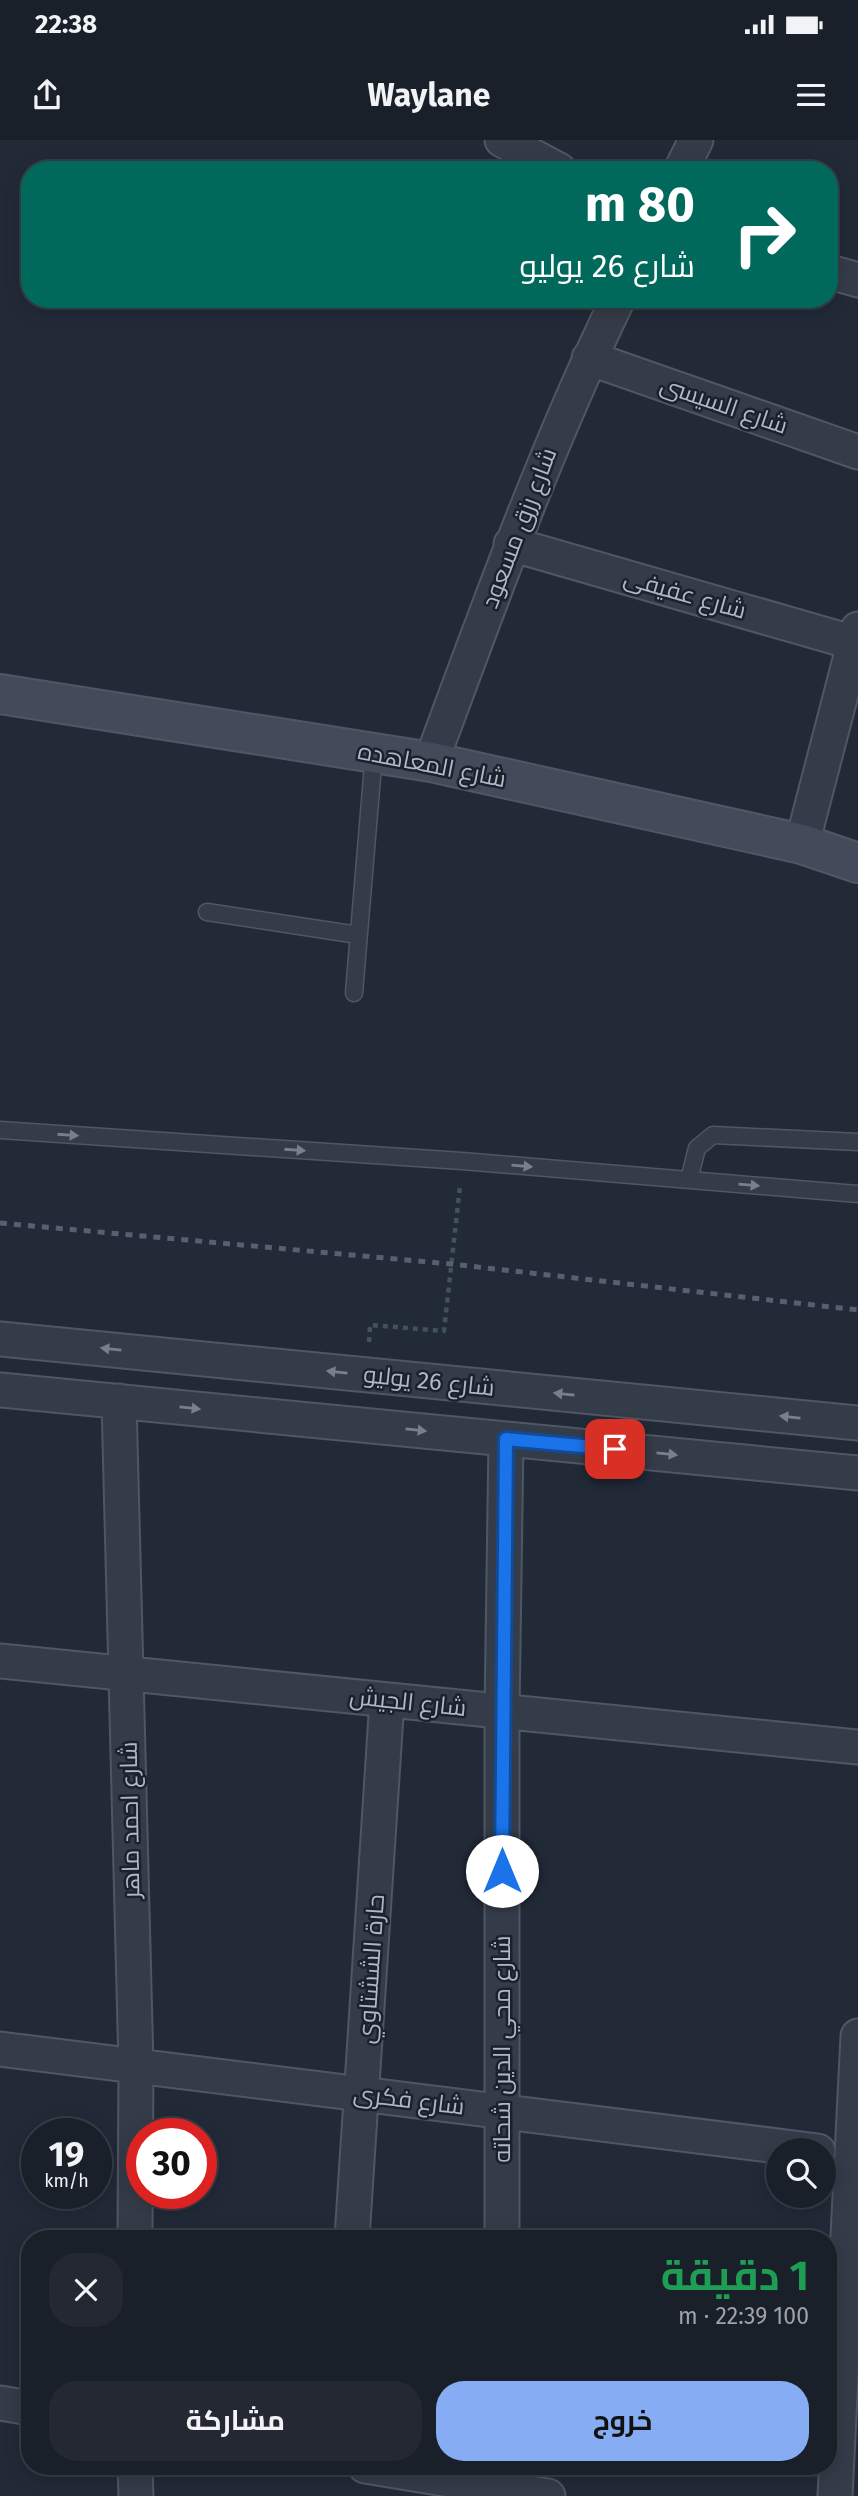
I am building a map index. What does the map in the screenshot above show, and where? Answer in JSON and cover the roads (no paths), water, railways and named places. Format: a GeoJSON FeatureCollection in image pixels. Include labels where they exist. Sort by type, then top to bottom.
{"type":"FeatureCollection","features":[{"type":"Feature","properties":{"kind":"main road","name":"شارع المعاهده"},"geometry":{"type":"LineString","coordinates":[[0,694],[431,762],[802,844],[858,863]]}},
{"type":"Feature","properties":{"kind":"street"},"geometry":{"type":"LineString","coordinates":[[502,140],[542,161]]}},
{"type":"Feature","properties":{"kind":"street"},"geometry":{"type":"LineString","coordinates":[[686,161],[696,140]]}},
{"type":"Feature","properties":{"kind":"street"},"geometry":{"type":"LineString","coordinates":[[838,274],[858,280]]}},
{"type":"Feature","properties":{"kind":"street","name":"شارع رزق مسعود"},"geometry":{"type":"LineString","coordinates":[[431,762],[511,544],[567,404],[614,308]]}},
{"type":"Feature","properties":{"kind":"street","name":"شارع السيسى"},"geometry":{"type":"LineString","coordinates":[[590,358],[858,452]]}},
{"type":"Feature","properties":{"kind":"street","name":"شارع عفيفى"},"geometry":{"type":"LineString","coordinates":[[511,544],[857,639]]}},
{"type":"Feature","properties":{"kind":"street"},"geometry":{"type":"LineString","coordinates":[[802,844],[857,639]]}},
{"type":"Feature","properties":{"kind":"street","name":"شارع 26 يوليو"},"geometry":{"type":"LineString","coordinates":[[0,1339],[858,1423]]}},
{"type":"Feature","properties":{"kind":"street","name":"شارع 26 يوليو"},"geometry":{"type":"LineString","coordinates":[[0,1390],[858,1473]]}},
{"type":"Feature","properties":{"kind":"street","name":"شارع احمد ماهر"},"geometry":{"type":"LineString","coordinates":[[119,1401],[136,2066],[135,2230]]}},
{"type":"Feature","properties":{"kind":"street","name":"شارع محي الدين شحاته"},"geometry":{"type":"LineString","coordinates":[[502,2230],[502,1711],[506,1439]]}},
{"type":"Feature","properties":{"kind":"street","name":"شارع الجيش"},"geometry":{"type":"LineString","coordinates":[[0,1661],[858,1747]]}},
{"type":"Feature","properties":{"kind":"street","name":"حارة الششتاوي"},"geometry":{"type":"LineString","coordinates":[[353,2230],[387,1700]]}},
{"type":"Feature","properties":{"kind":"street"},"geometry":{"type":"LineString","coordinates":[[837,2312],[845,2154],[858,2036]]}},
{"type":"Feature","properties":{"kind":"street","name":"شارع فكرى"},"geometry":{"type":"LineString","coordinates":[[0,2049],[766,2145]]}},
{"type":"Feature","properties":{"kind":"street"},"geometry":{"type":"LineString","coordinates":[[0,2403],[21,2406]]}},
{"type":"Feature","properties":{"kind":"street"},"geometry":{"type":"LineString","coordinates":[[135,2475],[136,2496]]}},
{"type":"Feature","properties":{"kind":"street"},"geometry":{"type":"LineString","coordinates":[[477,2475],[502,2477],[548,2496]]}},
{"type":"Feature","properties":{"kind":"street"},"geometry":{"type":"LineString","coordinates":[[835,2475],[835,2496]]}},
{"type":"Feature","properties":{"kind":"lane"},"geometry":{"type":"LineString","coordinates":[[354,993],[374,753]]}},
{"type":"Feature","properties":{"kind":"lane"},"geometry":{"type":"LineString","coordinates":[[207,912],[358,935]]}},
{"type":"Feature","properties":{"kind":"lane"},"geometry":{"type":"LineString","coordinates":[[0,1130],[462,1161],[858,1194]]}},
{"type":"Feature","properties":{"kind":"lane"},"geometry":{"type":"LineString","coordinates":[[689,1180],[697,1149],[713,1136],[858,1142]]}},
{"type":"Feature","properties":{"kind":"railway"},"geometry":{"type":"LineString","coordinates":[[0,1223],[451,1264],[858,1310]]}}]}
